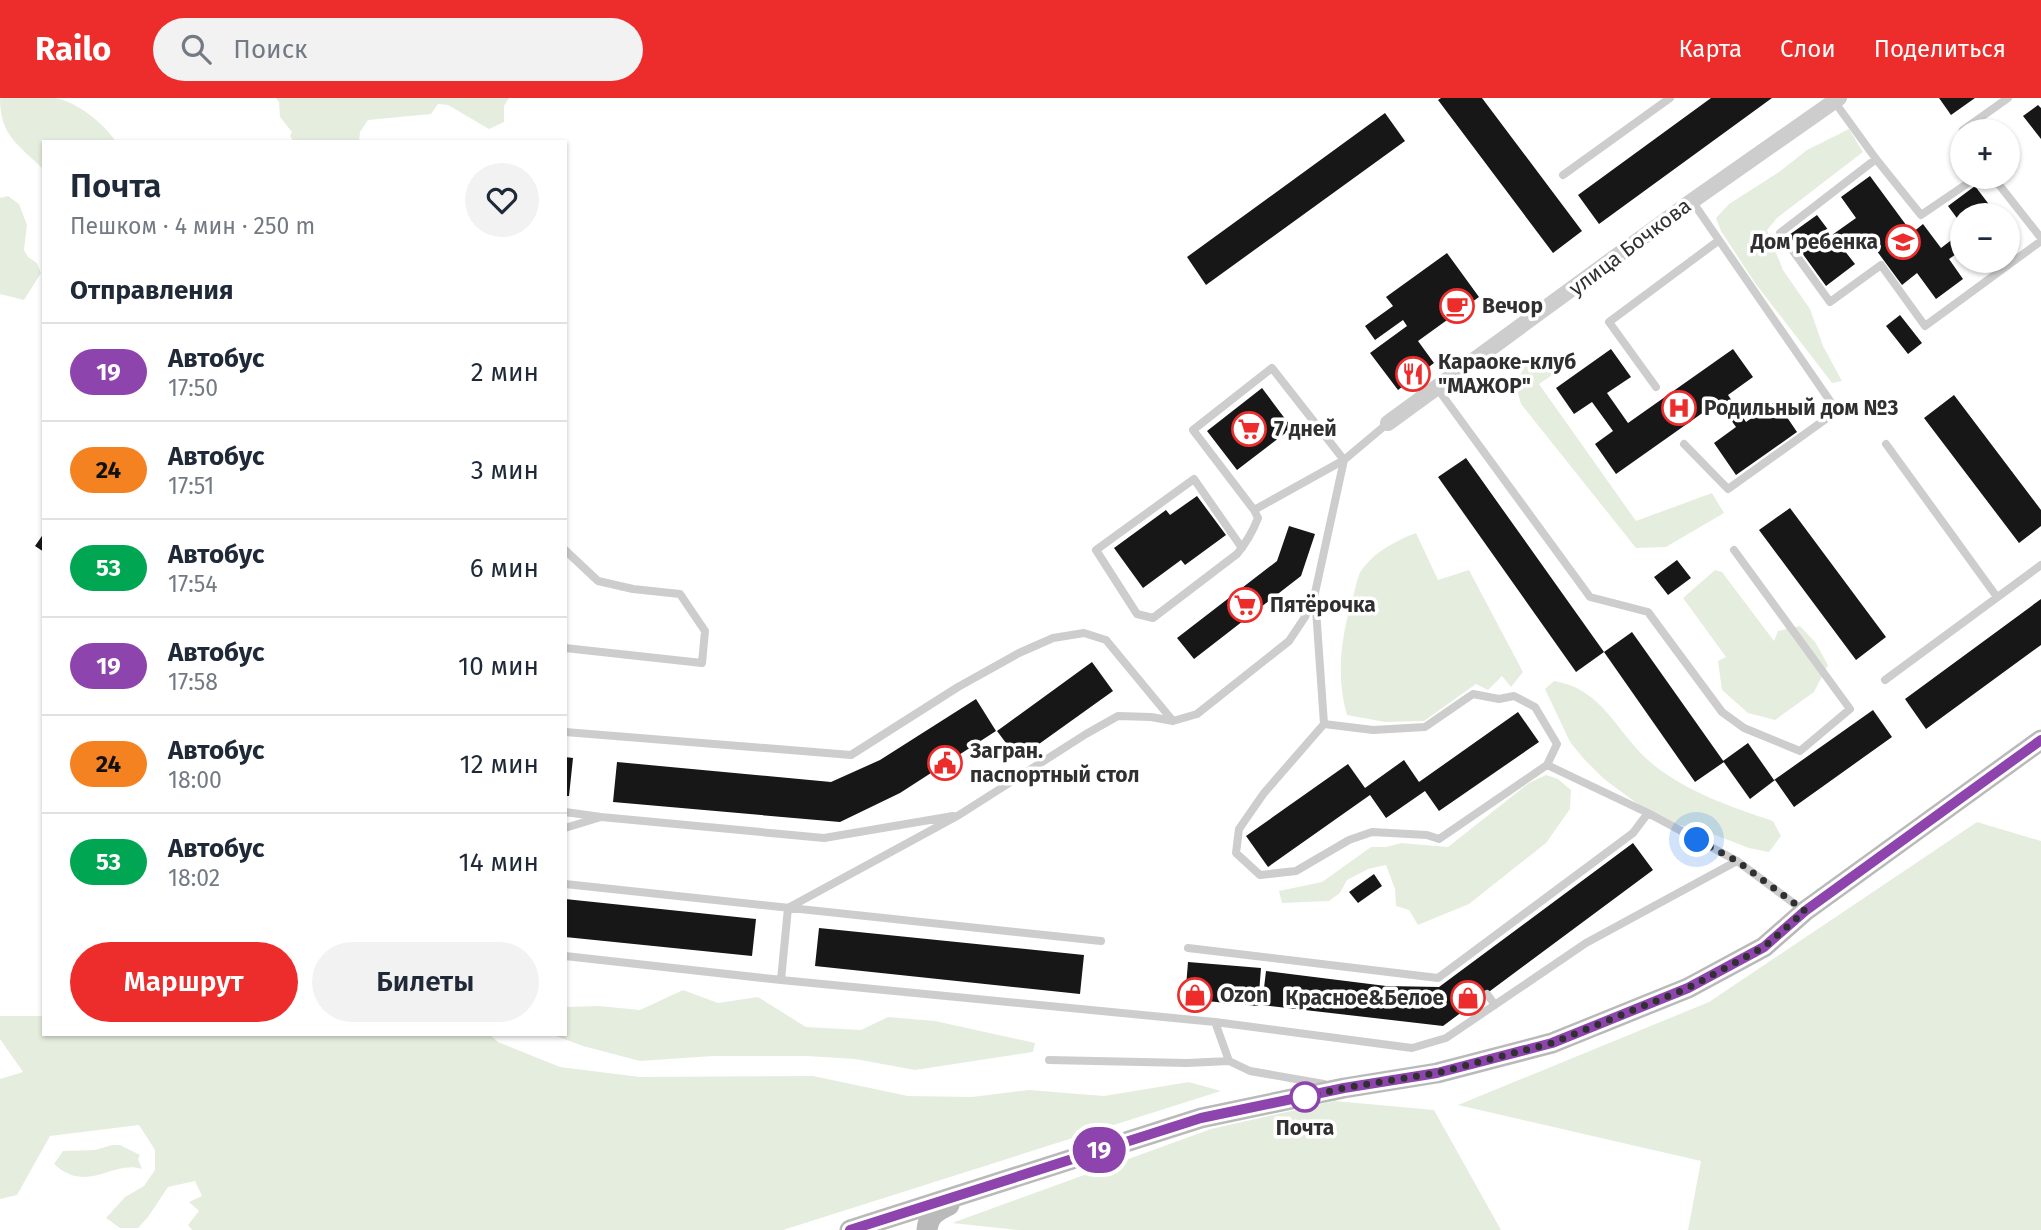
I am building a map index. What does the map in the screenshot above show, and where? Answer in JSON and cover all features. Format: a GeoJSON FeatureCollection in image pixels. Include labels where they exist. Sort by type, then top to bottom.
{"type":"FeatureCollection","features":[{"type":"Feature","properties":{"kind":"street","name":"улица Бочкова"},"geometry":{"type":"LineString","coordinates":[[1388,423],[1692,201],[1837,100]]}},
{"type":"Feature","properties":{"kind":"street"},"geometry":{"type":"LineString","coordinates":[[850,1230],[1201,1118],[1344,1088],[1437,1073],[1552,1043],[1688,988],[1764,947],[1805,911],[2041,740]]}},
{"type":"Feature","properties":{"kind":"street"},"geometry":{"type":"LineString","coordinates":[[926,1230],[931,1216],[992,1184]]}},
{"type":"Feature","properties":{"kind":"lane"},"geometry":{"type":"LineString","coordinates":[[1563,176],[1670,98]]}},
{"type":"Feature","properties":{"kind":"lane"},"geometry":{"type":"LineString","coordinates":[[1978,119],[2008,98]]}},
{"type":"Feature","properties":{"kind":"lane"},"geometry":{"type":"LineString","coordinates":[[1837,100],[1876,159],[1921,215],[1959,189]]}},
{"type":"Feature","properties":{"kind":"lane"},"geometry":{"type":"LineString","coordinates":[[1876,159],[1780,233],[1830,302],[1881,265],[1925,326],[2041,239],[2002,189]]}},
{"type":"Feature","properties":{"kind":"lane"},"geometry":{"type":"LineString","coordinates":[[1684,444],[1728,489],[1836,411],[1692,201]]}},
{"type":"Feature","properties":{"kind":"lane"},"geometry":{"type":"LineString","coordinates":[[1656,387],[1609,321],[1718,241]]}},
{"type":"Feature","properties":{"kind":"lane"},"geometry":{"type":"LineString","coordinates":[[1242,548],[1194,479],[1096,550],[1137,614],[1153,618],[1223,566],[1242,548],[1258,518],[1193,430],[1272,368],[1345,460]]}},
{"type":"Feature","properties":{"kind":"lane"},"geometry":{"type":"LineString","coordinates":[[1437,388],[1590,597],[1648,612],[1722,712],[1744,729],[1800,751],[1850,709],[1734,550]]}},
{"type":"Feature","properties":{"kind":"lane"},"geometry":{"type":"LineString","coordinates":[[1254,510],[1345,460],[1388,423]]}},
{"type":"Feature","properties":{"kind":"lane"},"geometry":{"type":"LineString","coordinates":[[1886,444],[1997,597]]}},
{"type":"Feature","properties":{"kind":"lane"},"geometry":{"type":"LineString","coordinates":[[788,908],[959,815],[1118,716],[1173,721],[1197,714],[1289,641],[1305,617],[1315,593],[1345,460]]}},
{"type":"Feature","properties":{"kind":"lane"},"geometry":{"type":"LineString","coordinates":[[567,552],[598,581],[633,589],[680,594],[705,631],[702,663],[567,648]]}},
{"type":"Feature","properties":{"kind":"lane"},"geometry":{"type":"LineString","coordinates":[[1885,680],[2041,565]]}},
{"type":"Feature","properties":{"kind":"lane"},"geometry":{"type":"LineString","coordinates":[[1315,593],[1324,724],[1264,793],[1239,830],[1236,853],[1260,875],[1296,871],[1349,840],[1372,832],[1427,835],[1439,839],[1547,765],[1557,744],[1535,706],[1514,696],[1499,699],[1473,695],[1426,727],[1374,730],[1324,724]]}},
{"type":"Feature","properties":{"kind":"lane"},"geometry":{"type":"LineString","coordinates":[[567,732],[851,754],[958,687],[1019,653],[1053,638],[1084,633],[1106,640],[1173,721]]}},
{"type":"Feature","properties":{"kind":"lane"},"geometry":{"type":"LineString","coordinates":[[1547,765],[1648,813],[1737,861],[1805,911]]}},
{"type":"Feature","properties":{"kind":"lane"},"geometry":{"type":"LineString","coordinates":[[567,813],[824,838],[959,815]]}},
{"type":"Feature","properties":{"kind":"lane"},"geometry":{"type":"LineString","coordinates":[[1188,948],[1438,978],[1465,964],[1633,832],[1648,813]]}},
{"type":"Feature","properties":{"kind":"lane"},"geometry":{"type":"LineString","coordinates":[[567,827],[601,817]]}},
{"type":"Feature","properties":{"kind":"lane"},"geometry":{"type":"LineString","coordinates":[[567,956],[1215,1022],[1412,1048],[1446,1038],[1586,943],[1737,861]]}},
{"type":"Feature","properties":{"kind":"lane"},"geometry":{"type":"LineString","coordinates":[[567,884],[1101,942]]}},
{"type":"Feature","properties":{"kind":"lane"},"geometry":{"type":"LineString","coordinates":[[781,980],[788,908]]}},
{"type":"Feature","properties":{"kind":"lane"},"geometry":{"type":"LineString","coordinates":[[1487,994],[1495,1005]]}},
{"type":"Feature","properties":{"kind":"lane"},"geometry":{"type":"LineString","coordinates":[[1215,1022],[1229,1061]]}},
{"type":"Feature","properties":{"kind":"lane"},"geometry":{"type":"LineString","coordinates":[[1049,1060],[1187,1063],[1229,1061],[1250,1071],[1344,1088]]}},
{"type":"Feature","properties":{"kind":"green space"},"geometry":{"type":"Polygon","coordinates":[[[0,98],[63,100],[89,114],[114,140],[42,140],[42,168],[12,138],[3,122],[0,98]]]}},
{"type":"Feature","properties":{"kind":"green space"},"geometry":{"type":"Polygon","coordinates":[[[276,98],[509,98],[504,106],[504,122],[489,129],[448,105],[438,104],[431,114],[368,120],[360,132],[359,140],[293,140],[290,136],[292,132],[280,117],[279,102],[276,98]]]}},
{"type":"Feature","properties":{"kind":"green space"},"geometry":{"type":"Polygon","coordinates":[[[1849,129],[1863,152],[1777,218],[1767,230],[1783,270],[1810,309],[1823,346],[1842,381],[1832,383],[1755,283],[1721,231],[1716,218],[1729,204],[1779,172],[1807,150],[1849,129]]]}},
{"type":"Feature","properties":{"kind":"green space"},"geometry":{"type":"Polygon","coordinates":[[[8,196],[19,204],[27,225],[24,250],[28,257],[37,263],[41,273],[24,300],[0,294],[0,198],[8,196]]]}},
{"type":"Feature","properties":{"kind":"green space"},"geometry":{"type":"Polygon","coordinates":[[[1548,354],[1557,372],[1539,384],[1636,521],[1712,493],[1724,513],[1666,547],[1636,548],[1521,404],[1515,384],[1529,359],[1548,354]]]}},
{"type":"Feature","properties":{"kind":"green space"},"geometry":{"type":"Polygon","coordinates":[[[1416,533],[1438,580],[1469,570],[1523,672],[1511,687],[1502,676],[1488,690],[1476,684],[1424,721],[1385,722],[1347,715],[1341,685],[1342,654],[1346,623],[1358,576],[1380,551],[1416,533]]]}},
{"type":"Feature","properties":{"kind":"green space"},"geometry":{"type":"Polygon","coordinates":[[[1715,570],[1722,572],[1774,641],[1778,631],[1800,626],[1815,642],[1828,665],[1814,692],[1775,720],[1748,713],[1722,690],[1718,661],[1726,657],[1683,598],[1715,570]]]}},
{"type":"Feature","properties":{"kind":"green space"},"geometry":{"type":"Polygon","coordinates":[[[1554,681],[1571,686],[1599,704],[1642,754],[1668,776],[1711,798],[1773,821],[1781,836],[1769,852],[1658,819],[1604,779],[1570,742],[1545,689],[1554,681]]]}},
{"type":"Feature","properties":{"kind":"green space"},"geometry":{"type":"Polygon","coordinates":[[[1546,775],[1558,779],[1571,790],[1570,809],[1546,843],[1469,904],[1418,925],[1409,910],[1396,906],[1395,889],[1386,865],[1368,869],[1347,880],[1340,893],[1329,901],[1282,903],[1279,891],[1322,882],[1371,847],[1401,843],[1448,847],[1529,783],[1546,775]]]}},
{"type":"Feature","properties":{"kind":"green space"},"geometry":{"type":"Polygon","coordinates":[[[1977,822],[2041,841],[2041,1230],[1688,1230],[1701,1161],[1458,1105],[1709,1002],[1977,822]]]}},
{"type":"Feature","properties":{"kind":"green space"},"geometry":{"type":"Polygon","coordinates":[[[683,990],[718,1003],[758,997],[806,1027],[861,1030],[888,1017],[935,1021],[1035,1043],[1033,1052],[915,1070],[855,1059],[807,1056],[713,1056],[640,1061],[556,1036],[567,1036],[567,1007],[599,1006],[640,1010],[683,990]]]}},
{"type":"Feature","properties":{"kind":"green space"},"geometry":{"type":"Polygon","coordinates":[[[0,1016],[42,1016],[42,1036],[491,1036],[498,1042],[560,1067],[640,1077],[813,1076],[908,1096],[972,1097],[1029,1090],[1104,1096],[1189,1082],[1221,1091],[783,1230],[192,1230],[188,1225],[199,1211],[189,1202],[202,1196],[195,1181],[168,1187],[138,1228],[120,1228],[106,1218],[125,1197],[144,1186],[155,1170],[155,1150],[139,1125],[50,1136],[17,1195],[0,1199],[0,1079],[23,1072],[0,1039],[0,1016]]]}},
{"type":"Feature","properties":{"kind":"green space"},"geometry":{"type":"Polygon","coordinates":[[[1335,1101],[1434,1110],[1501,1230],[1018,1230],[952,1223],[1211,1129],[1335,1101]]]}},
{"type":"Feature","properties":{"kind":"green space"},"geometry":{"type":"Polygon","coordinates":[[[120,1145],[140,1155],[138,1159],[142,1169],[121,1168],[89,1177],[66,1173],[54,1164],[63,1151],[95,1150],[120,1145]]]}},
{"type":"Feature","properties":{"kind":"building"},"geometry":{"type":"Polygon","coordinates":[[[1482,98],[1582,231],[1553,253],[1438,100],[1482,98]]]}},
{"type":"Feature","properties":{"kind":"building"},"geometry":{"type":"Polygon","coordinates":[[[1711,98],[1772,98],[1599,224],[1578,195],[1711,98]]]}},
{"type":"Feature","properties":{"kind":"building"},"geometry":{"type":"Polygon","coordinates":[[[1939,98],[1975,98],[1951,115],[1939,98]]]}},
{"type":"Feature","properties":{"kind":"building"},"geometry":{"type":"Polygon","coordinates":[[[2038,105],[2041,108],[2041,139],[2023,116],[2038,105]]]}},
{"type":"Feature","properties":{"kind":"building"},"geometry":{"type":"Polygon","coordinates":[[[1385,113],[1405,141],[1206,285],[1187,257],[1385,113]]]}},
{"type":"Feature","properties":{"kind":"building","name":"Дом ребенка"},"geometry":{"type":"Polygon","coordinates":[[[1870,176],[1912,233],[1923,224],[1941,248],[1950,241],[1950,273],[1959,273],[1963,279],[1936,299],[1917,273],[1902,285],[1865,235],[1844,250],[1855,264],[1826,286],[1789,235],[1817,215],[1832,235],[1856,218],[1841,197],[1870,176]]]}},
{"type":"Feature","properties":{"kind":"building"},"geometry":{"type":"Polygon","coordinates":[[[1971,189],[1977,189],[1988,203],[1952,203],[1971,189]]]}},
{"type":"Feature","properties":{"kind":"building"},"geometry":{"type":"Polygon","coordinates":[[[1447,253],[1479,297],[1418,341],[1434,363],[1398,390],[1370,353],[1407,326],[1403,320],[1375,340],[1365,326],[1393,306],[1386,297],[1447,253]]]}},
{"type":"Feature","properties":{"kind":"building"},"geometry":{"type":"Polygon","coordinates":[[[1900,315],[1922,343],[1908,354],[1886,326],[1900,315]]]}},
{"type":"Feature","properties":{"kind":"building","name":"Родильный дом №3"},"geometry":{"type":"Polygon","coordinates":[[[1611,349],[1631,377],[1607,393],[1628,423],[1733,349],[1753,377],[1728,395],[1746,422],[1776,401],[1797,432],[1736,475],[1714,443],[1736,427],[1718,402],[1616,474],[1595,444],[1613,431],[1592,402],[1574,414],[1556,388],[1611,349]]]}},
{"type":"Feature","properties":{"kind":"building","name":"7 дней"},"geometry":{"type":"Polygon","coordinates":[[[1262,388],[1292,428],[1237,470],[1207,431],[1262,388]]]}},
{"type":"Feature","properties":{"kind":"building"},"geometry":{"type":"Polygon","coordinates":[[[1954,395],[2041,510],[2041,526],[2019,543],[1924,418],[1954,395]]]}},
{"type":"Feature","properties":{"kind":"building"},"geometry":{"type":"Polygon","coordinates":[[[1466,458],[1604,652],[1576,672],[1438,477],[1466,458]]]}},
{"type":"Feature","properties":{"kind":"building"},"geometry":{"type":"Polygon","coordinates":[[[1197,496],[1226,535],[1185,565],[1181,560],[1143,588],[1114,548],[1166,510],[1170,515],[1197,496]]]}},
{"type":"Feature","properties":{"kind":"building"},"geometry":{"type":"Polygon","coordinates":[[[1790,508],[1886,637],[1856,660],[1759,530],[1790,508]]]}},
{"type":"Feature","properties":{"kind":"building"},"geometry":{"type":"Polygon","coordinates":[[[1289,526],[1315,534],[1301,576],[1194,659],[1177,638],[1277,561],[1289,526]]]}},
{"type":"Feature","properties":{"kind":"building"},"geometry":{"type":"Polygon","coordinates":[[[42,536],[42,551],[35,546],[42,536]]]}},
{"type":"Feature","properties":{"kind":"building"},"geometry":{"type":"Polygon","coordinates":[[[1677,560],[1691,578],[1668,595],[1654,577],[1677,560]]]}},
{"type":"Feature","properties":{"kind":"building"},"geometry":{"type":"Polygon","coordinates":[[[2041,599],[2041,645],[1926,729],[1905,699],[2041,599]]]}},
{"type":"Feature","properties":{"kind":"building"},"geometry":{"type":"Polygon","coordinates":[[[1632,632],[1724,762],[1695,782],[1604,652],[1632,632]]]}},
{"type":"Feature","properties":{"kind":"building"},"geometry":{"type":"Polygon","coordinates":[[[1092,662],[1113,691],[1018,759],[997,731],[1092,662]]]}},
{"type":"Feature","properties":{"kind":"building"},"geometry":{"type":"Polygon","coordinates":[[[976,699],[996,731],[900,793],[840,822],[613,802],[617,762],[831,782],[880,760],[976,699]]]}},
{"type":"Feature","properties":{"kind":"building"},"geometry":{"type":"Polygon","coordinates":[[[1873,710],[1892,737],[1794,807],[1775,780],[1750,799],[1723,761],[1748,743],[1774,780],[1873,710]]]}},
{"type":"Feature","properties":{"kind":"building"},"geometry":{"type":"Polygon","coordinates":[[[1518,712],[1539,742],[1439,811],[1425,791],[1386,818],[1370,795],[1268,867],[1246,836],[1348,764],[1365,788],[1404,760],[1419,782],[1518,712]]]}},
{"type":"Feature","properties":{"kind":"building"},"geometry":{"type":"Polygon","coordinates":[[[567,757],[573,758],[567,796],[567,757]]]}},
{"type":"Feature","properties":{"kind":"building"},"geometry":{"type":"Polygon","coordinates":[[[1633,843],[1653,870],[1443,1026],[1262,1005],[1266,971],[1386,986],[1439,987],[1633,843]]]}},
{"type":"Feature","properties":{"kind":"building"},"geometry":{"type":"Polygon","coordinates":[[[1374,874],[1382,886],[1358,903],[1349,892],[1374,874]]]}},
{"type":"Feature","properties":{"kind":"building"},"geometry":{"type":"Polygon","coordinates":[[[567,899],[756,919],[752,956],[567,937],[567,899]]]}},
{"type":"Feature","properties":{"kind":"building"},"geometry":{"type":"Polygon","coordinates":[[[819,928],[1084,955],[1080,994],[815,966],[819,928]]]}},
{"type":"Feature","properties":{"kind":"building"},"geometry":{"type":"Polygon","coordinates":[[[1188,962],[1261,968],[1258,1006],[1185,999],[1188,962]]]}},
{"type":"Feature","properties":{"kind":"bus line","name":"19"},"geometry":{"type":"LineString","coordinates":[[850,1230],[1201,1118],[1344,1088],[1437,1073],[1552,1043],[1688,988],[1764,947],[1805,911],[2041,740]]}},
{"type":"Feature","properties":{"kind":"place","name":"Дом ребенка"},"geometry":{"type":"Point","coordinates":[1903,242]}},
{"type":"Feature","properties":{"kind":"place","name":"Вечор"},"geometry":{"type":"Point","coordinates":[1457,306]}},
{"type":"Feature","properties":{"kind":"place","name":"Караоке-клуб \"МАЖОР\""},"geometry":{"type":"Point","coordinates":[1413,374]}},
{"type":"Feature","properties":{"kind":"place","name":"Родильный дом №3"},"geometry":{"type":"Point","coordinates":[1679,408]}},
{"type":"Feature","properties":{"kind":"place","name":"7 дней"},"geometry":{"type":"Point","coordinates":[1249,429]}},
{"type":"Feature","properties":{"kind":"place","name":"Пятёрочка"},"geometry":{"type":"Point","coordinates":[1245,605]}},
{"type":"Feature","properties":{"kind":"place","name":"Загран. паспортный стол"},"geometry":{"type":"Point","coordinates":[945,763]}},
{"type":"Feature","properties":{"kind":"place","name":"Ozon"},"geometry":{"type":"Point","coordinates":[1195,995]}},
{"type":"Feature","properties":{"kind":"place","name":"Красное&Белое"},"geometry":{"type":"Point","coordinates":[1468,998]}},
{"type":"Feature","properties":{"kind":"place","name":"Почта"},"geometry":{"type":"Point","coordinates":[1305,1097]}},
{"type":"Feature","properties":{"kind":"route"},"geometry":{"type":"LineString","coordinates":[[1305,1097],[1437,1073],[1552,1043],[1688,988],[1764,947],[1805,911],[1737,861],[1697,840]]}}]}
